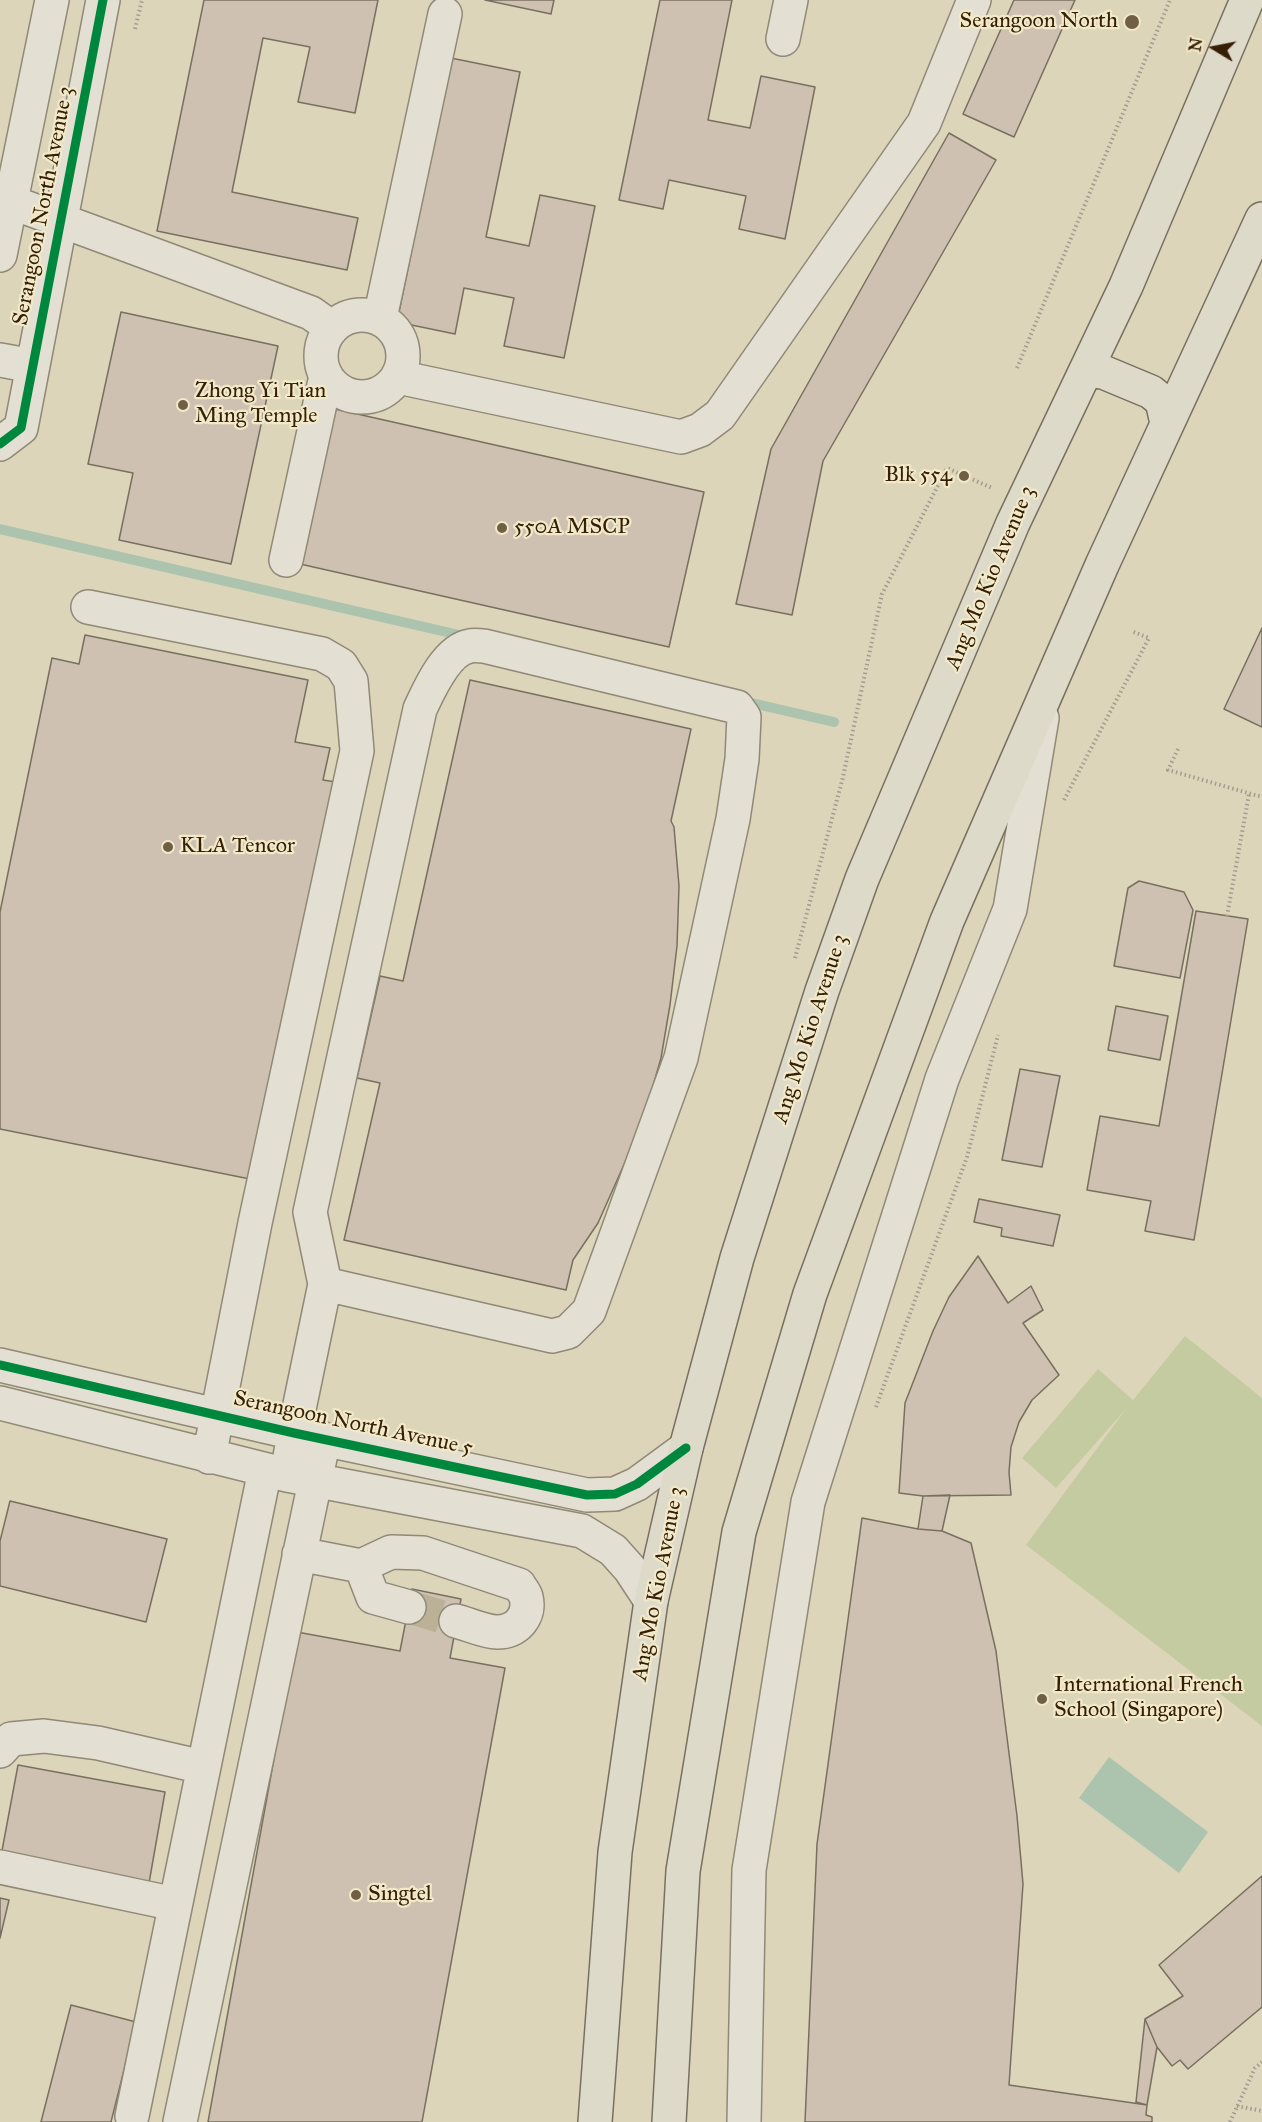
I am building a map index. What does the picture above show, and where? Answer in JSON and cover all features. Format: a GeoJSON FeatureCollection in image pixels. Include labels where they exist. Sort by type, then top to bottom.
{"type":"FeatureCollection","features":[{"type":"Feature","properties":{"kind":"highway","name":"Ang Mo Kio Avenue 3"},"geometry":{"type":"LineString","coordinates":[[595,2122],[615,1852],[651,1601],[686,1448],[737,1258],[822,991],[862,879],[1013,523],[1126,286],[1247,0]]}},
{"type":"Feature","properties":{"kind":"highway"},"geometry":{"type":"LineString","coordinates":[[669,2122],[683,1871],[739,1532],[810,1294],[947,921],[1102,565],[1262,219]]}},
{"type":"Feature","properties":{"kind":"highway"},"geometry":{"type":"LineString","coordinates":[[1084,375],[1093,371],[1103,372],[1151,392],[1162,401],[1167,423]]}},
{"type":"Feature","properties":{"kind":"street","name":"Serangoon North Avenue 3"},"geometry":{"type":"LineString","coordinates":[[0,255],[52,0]]}},
{"type":"Feature","properties":{"kind":"street","name":"Serangoon North Avenue 3"},"geometry":{"type":"LineString","coordinates":[[0,444],[21,428],[103,0]]}},
{"type":"Feature","properties":{"kind":"street"},"geometry":{"type":"LineString","coordinates":[[783,39],[791,0]]}},
{"type":"Feature","properties":{"kind":"street"},"geometry":{"type":"LineString","coordinates":[[398,377],[681,437],[700,430],[720,415],[924,123],[975,0]]}},
{"type":"Feature","properties":{"kind":"street"},"geometry":{"type":"LineString","coordinates":[[380,318],[445,14]]}},
{"type":"Feature","properties":{"kind":"street"},"geometry":{"type":"LineString","coordinates":[[11,202],[310,313],[332,328]]}},
{"type":"Feature","properties":{"kind":"street"},"geometry":{"type":"LineString","coordinates":[[363,315],[380,318],[393,328],[402,344],[403,361],[398,377],[386,390],[370,397],[353,396],[337,389],[326,376],[321,360],[323,342],[332,328],[346,318],[363,315]]}},
{"type":"Feature","properties":{"kind":"street"},"geometry":{"type":"LineString","coordinates":[[0,360],[33,366]]}},
{"type":"Feature","properties":{"kind":"street"},"geometry":{"type":"LineString","coordinates":[[286,560],[326,376]]}},
{"type":"Feature","properties":{"kind":"street"},"geometry":{"type":"LineString","coordinates":[[88,607],[322,654],[341,665],[351,681],[357,751],[255,1222],[209,1457]]}},
{"type":"Feature","properties":{"kind":"street"},"geometry":{"type":"LineString","coordinates":[[132,2116],[204,1767],[289,1476],[309,1436],[326,1284],[310,1212],[420,710],[434,680],[452,657],[468,646],[484,646],[737,707],[744,717],[742,759],[736,799],[681,1058],[589,1311],[568,1332],[552,1336],[326,1284]]}},
{"type":"Feature","properties":{"kind":"street"},"geometry":{"type":"LineString","coordinates":[[744,2122],[749,1870],[808,1502],[942,1079],[1010,909],[1046,692]]}},
{"type":"Feature","properties":{"kind":"street","name":"Serangoon North Avenue 5"},"geometry":{"type":"LineString","coordinates":[[0,1365],[309,1436],[587,1495],[615,1494],[637,1484],[686,1448]]}},
{"type":"Feature","properties":{"kind":"street"},"geometry":{"type":"LineString","coordinates":[[0,1403],[289,1476],[582,1531],[614,1550],[651,1601]]}},
{"type":"Feature","properties":{"kind":"street"},"geometry":{"type":"LineString","coordinates":[[180,2122],[299,1554],[289,1476]]}},
{"type":"Feature","properties":{"kind":"street"},"geometry":{"type":"LineString","coordinates":[[299,1554],[361,1566],[391,1552],[423,1553],[519,1585],[526,1597],[524,1621],[514,1628],[496,1632],[456,1621]]}},
{"type":"Feature","properties":{"kind":"street"},"geometry":{"type":"LineString","coordinates":[[361,1566],[373,1597],[409,1607]]}},
{"type":"Feature","properties":{"kind":"street"},"geometry":{"type":"LineString","coordinates":[[0,1751],[11,1738],[44,1736],[98,1743],[204,1767]]}},
{"type":"Feature","properties":{"kind":"street"},"geometry":{"type":"LineString","coordinates":[[0,1867],[175,1904]]}},
{"type":"Feature","properties":{"kind":"path"},"geometry":{"type":"LineString","coordinates":[[1017,368],[1170,0]]}},
{"type":"Feature","properties":{"kind":"path"},"geometry":{"type":"LineString","coordinates":[[795,961],[843,777],[882,594],[947,468],[964,476]]}},
{"type":"Feature","properties":{"kind":"path"},"geometry":{"type":"LineString","coordinates":[[1060,807],[1149,638],[1131,630]]}},
{"type":"Feature","properties":{"kind":"path"},"geometry":{"type":"LineString","coordinates":[[1178,749],[1168,770],[1262,797]]}},
{"type":"Feature","properties":{"kind":"path"},"geometry":{"type":"LineString","coordinates":[[1227,916],[1249,794]]}},
{"type":"Feature","properties":{"kind":"path"},"geometry":{"type":"LineString","coordinates":[[876,1408],[967,1157],[999,1032]]}},
{"type":"Feature","properties":{"kind":"path"},"geometry":{"type":"LineString","coordinates":[[1230,2122],[1255,2068],[1262,2062]]}},
{"type":"Feature","properties":{"kind":"path"},"geometry":{"type":"LineString","coordinates":[[1237,2106],[1262,2111]]}},
{"type":"Feature","properties":{"kind":"shaded area"},"geometry":{"type":"Polygon","coordinates":[[[1185,1336],[1262,1398],[1262,1726],[1026,1545],[1126,1409],[1056,1488],[1022,1458],[1098,1369],[1133,1400],[1185,1336]]]}},
{"type":"Feature","properties":{"kind":"shaded area"},"geometry":{"type":"Polygon","coordinates":[[[1109,1757],[1208,1832],[1179,1873],[1079,1798],[1109,1757]]]}},
{"type":"Feature","properties":{"kind":"building"},"geometry":{"type":"Polygon","coordinates":[[[204,0],[378,0],[355,113],[298,102],[310,47],[263,38],[232,192],[358,218],[347,270],[157,231],[204,0]]]}},
{"type":"Feature","properties":{"kind":"building"},"geometry":{"type":"Polygon","coordinates":[[[485,0],[554,0],[551,14],[485,0]]]}},
{"type":"Feature","properties":{"kind":"building"},"geometry":{"type":"Polygon","coordinates":[[[660,0],[732,0],[708,120],[750,128],[761,76],[815,87],[785,239],[739,229],[746,196],[669,180],[663,209],[619,200],[660,0]]]}},
{"type":"Feature","properties":{"kind":"building"},"geometry":{"type":"Polygon","coordinates":[[[1014,0],[1075,0],[1014,137],[963,114],[1014,0]]]}},
{"type":"Feature","properties":{"kind":"building"},"geometry":{"type":"Polygon","coordinates":[[[451,58],[520,72],[486,237],[529,246],[540,195],[595,206],[564,358],[504,346],[514,298],[464,288],[455,334],[397,322],[451,58]]]}},
{"type":"Feature","properties":{"kind":"building"},"geometry":{"type":"Polygon","coordinates":[[[949,133],[996,160],[823,461],[792,615],[736,604],[771,449],[949,133]]]}},
{"type":"Feature","properties":{"kind":"building","name":"Zhong Yi Tian Ming Temple"},"geometry":{"type":"Polygon","coordinates":[[[121,312],[278,346],[231,564],[119,540],[133,473],[88,464],[121,312]]]}},
{"type":"Feature","properties":{"kind":"building","name":"550A MSCP"},"geometry":{"type":"Polygon","coordinates":[[[335,409],[704,492],[669,647],[300,564],[335,409]]]}},
{"type":"Feature","properties":{"kind":"building"},"geometry":{"type":"Polygon","coordinates":[[[1262,628],[1262,727],[1224,709],[1262,628]]]}},
{"type":"Feature","properties":{"kind":"building","name":"KLA Tencor"},"geometry":{"type":"Polygon","coordinates":[[[85,635],[308,680],[295,742],[330,748],[323,780],[336,782],[255,1180],[0,1129],[0,912],[52,658],[79,664],[85,635]]]}},
{"type":"Feature","properties":{"kind":"building"},"geometry":{"type":"Polygon","coordinates":[[[470,680],[691,729],[671,821],[674,827],[679,886],[677,946],[661,1058],[646,1110],[626,1160],[598,1223],[573,1260],[566,1290],[344,1240],[380,1083],[357,1078],[380,976],[403,981],[470,680]]]}},
{"type":"Feature","properties":{"kind":"building"},"geometry":{"type":"Polygon","coordinates":[[[1139,881],[1184,892],[1193,910],[1180,978],[1114,966],[1128,888],[1139,881]]]}},
{"type":"Feature","properties":{"kind":"building"},"geometry":{"type":"Polygon","coordinates":[[[1196,911],[1248,919],[1194,1240],[1145,1231],[1151,1201],[1087,1190],[1100,1116],[1159,1126],[1196,911]]]}},
{"type":"Feature","properties":{"kind":"building"},"geometry":{"type":"Polygon","coordinates":[[[1116,1006],[1168,1016],[1160,1060],[1108,1050],[1116,1006]]]}},
{"type":"Feature","properties":{"kind":"building"},"geometry":{"type":"Polygon","coordinates":[[[1020,1069],[1060,1076],[1042,1167],[1002,1160],[1020,1069]]]}},
{"type":"Feature","properties":{"kind":"building"},"geometry":{"type":"Polygon","coordinates":[[[979,1199],[1060,1215],[1053,1246],[1001,1236],[1002,1228],[974,1222],[979,1199]]]}},
{"type":"Feature","properties":{"kind":"building"},"geometry":{"type":"Polygon","coordinates":[[[978,1256],[1008,1303],[1031,1286],[1043,1310],[1023,1323],[1059,1375],[1032,1400],[1019,1422],[1011,1447],[1009,1472],[1011,1495],[923,1496],[899,1493],[905,1403],[949,1297],[978,1256]]]}},
{"type":"Feature","properties":{"kind":"building"},"geometry":{"type":"Polygon","coordinates":[[[950,1495],[942,1531],[918,1529],[923,1496],[950,1495]]]}},
{"type":"Feature","properties":{"kind":"building"},"geometry":{"type":"Polygon","coordinates":[[[10,1501],[167,1539],[146,1622],[0,1586],[0,1541],[10,1501]]]}},
{"type":"Feature","properties":{"kind":"building"},"geometry":{"type":"Polygon","coordinates":[[[862,1518],[918,1529],[942,1531],[971,1543],[996,1651],[1017,1816],[1023,1884],[1009,2085],[1147,2105],[1146,2115],[1152,2117],[1152,2122],[805,2122],[817,1844],[862,1518]]]}},
{"type":"Feature","properties":{"kind":"building","name":"Singtel"},"geometry":{"type":"Polygon","coordinates":[[[412,1589],[461,1599],[450,1658],[505,1668],[422,2122],[208,2122],[297,1632],[400,1651],[412,1589]]]}},
{"type":"Feature","properties":{"kind":"building"},"geometry":{"type":"Polygon","coordinates":[[[18,1765],[165,1792],[149,1883],[1,1856],[18,1765]]]}},
{"type":"Feature","properties":{"kind":"building"},"geometry":{"type":"Polygon","coordinates":[[[1262,1876],[1262,2007],[1188,2069],[1180,2060],[1172,2066],[1157,2047],[1145,2019],[1183,1996],[1159,1965],[1262,1876]]]}},
{"type":"Feature","properties":{"kind":"building"},"geometry":{"type":"Polygon","coordinates":[[[0,1898],[9,1900],[0,1938],[0,1898]]]}},
{"type":"Feature","properties":{"kind":"building"},"geometry":{"type":"Polygon","coordinates":[[[71,2005],[136,2022],[111,2122],[41,2122],[71,2005]]]}},
{"type":"Feature","properties":{"kind":"building"},"geometry":{"type":"Polygon","coordinates":[[[1145,2019],[1157,2047],[1147,2105],[1136,2102],[1145,2019]]]}},
{"type":"Feature","properties":{"kind":"waterway"},"geometry":{"type":"LineString","coordinates":[[0,529],[468,637]]}},
{"type":"Feature","properties":{"kind":"waterway"},"geometry":{"type":"LineString","coordinates":[[743,701],[834,722]]}},
{"type":"Feature","properties":{"kind":"tunnel"},"geometry":{"type":"LineString","coordinates":[[409,1607],[456,1621]]}},
{"type":"Feature","properties":{"kind":"cycle path"},"geometry":{"type":"LineString","coordinates":[[0,444],[21,428],[103,0]]}},
{"type":"Feature","properties":{"kind":"cycle path"},"geometry":{"type":"LineString","coordinates":[[0,1365],[294,1433],[587,1495],[615,1494],[637,1484],[686,1448]]}},
{"type":"Feature","properties":{"kind":"place","name":"Serangoon North"},"geometry":{"type":"Point","coordinates":[1132,22]}},
{"type":"Feature","properties":{"kind":"place","name":"Zhong Yi Tian Ming Temple"},"geometry":{"type":"Point","coordinates":[183,405]}},
{"type":"Feature","properties":{"kind":"place","name":"Blk 554"},"geometry":{"type":"Point","coordinates":[964,476]}},
{"type":"Feature","properties":{"kind":"place","name":"550A MSCP"},"geometry":{"type":"Point","coordinates":[502,528]}},
{"type":"Feature","properties":{"kind":"place","name":"KLA Tencor"},"geometry":{"type":"Point","coordinates":[168,847]}},
{"type":"Feature","properties":{"kind":"place","name":"International French School (Singapore)"},"geometry":{"type":"Point","coordinates":[1042,1699]}},
{"type":"Feature","properties":{"kind":"place","name":"Singtel"},"geometry":{"type":"Point","coordinates":[356,1895]}}]}
